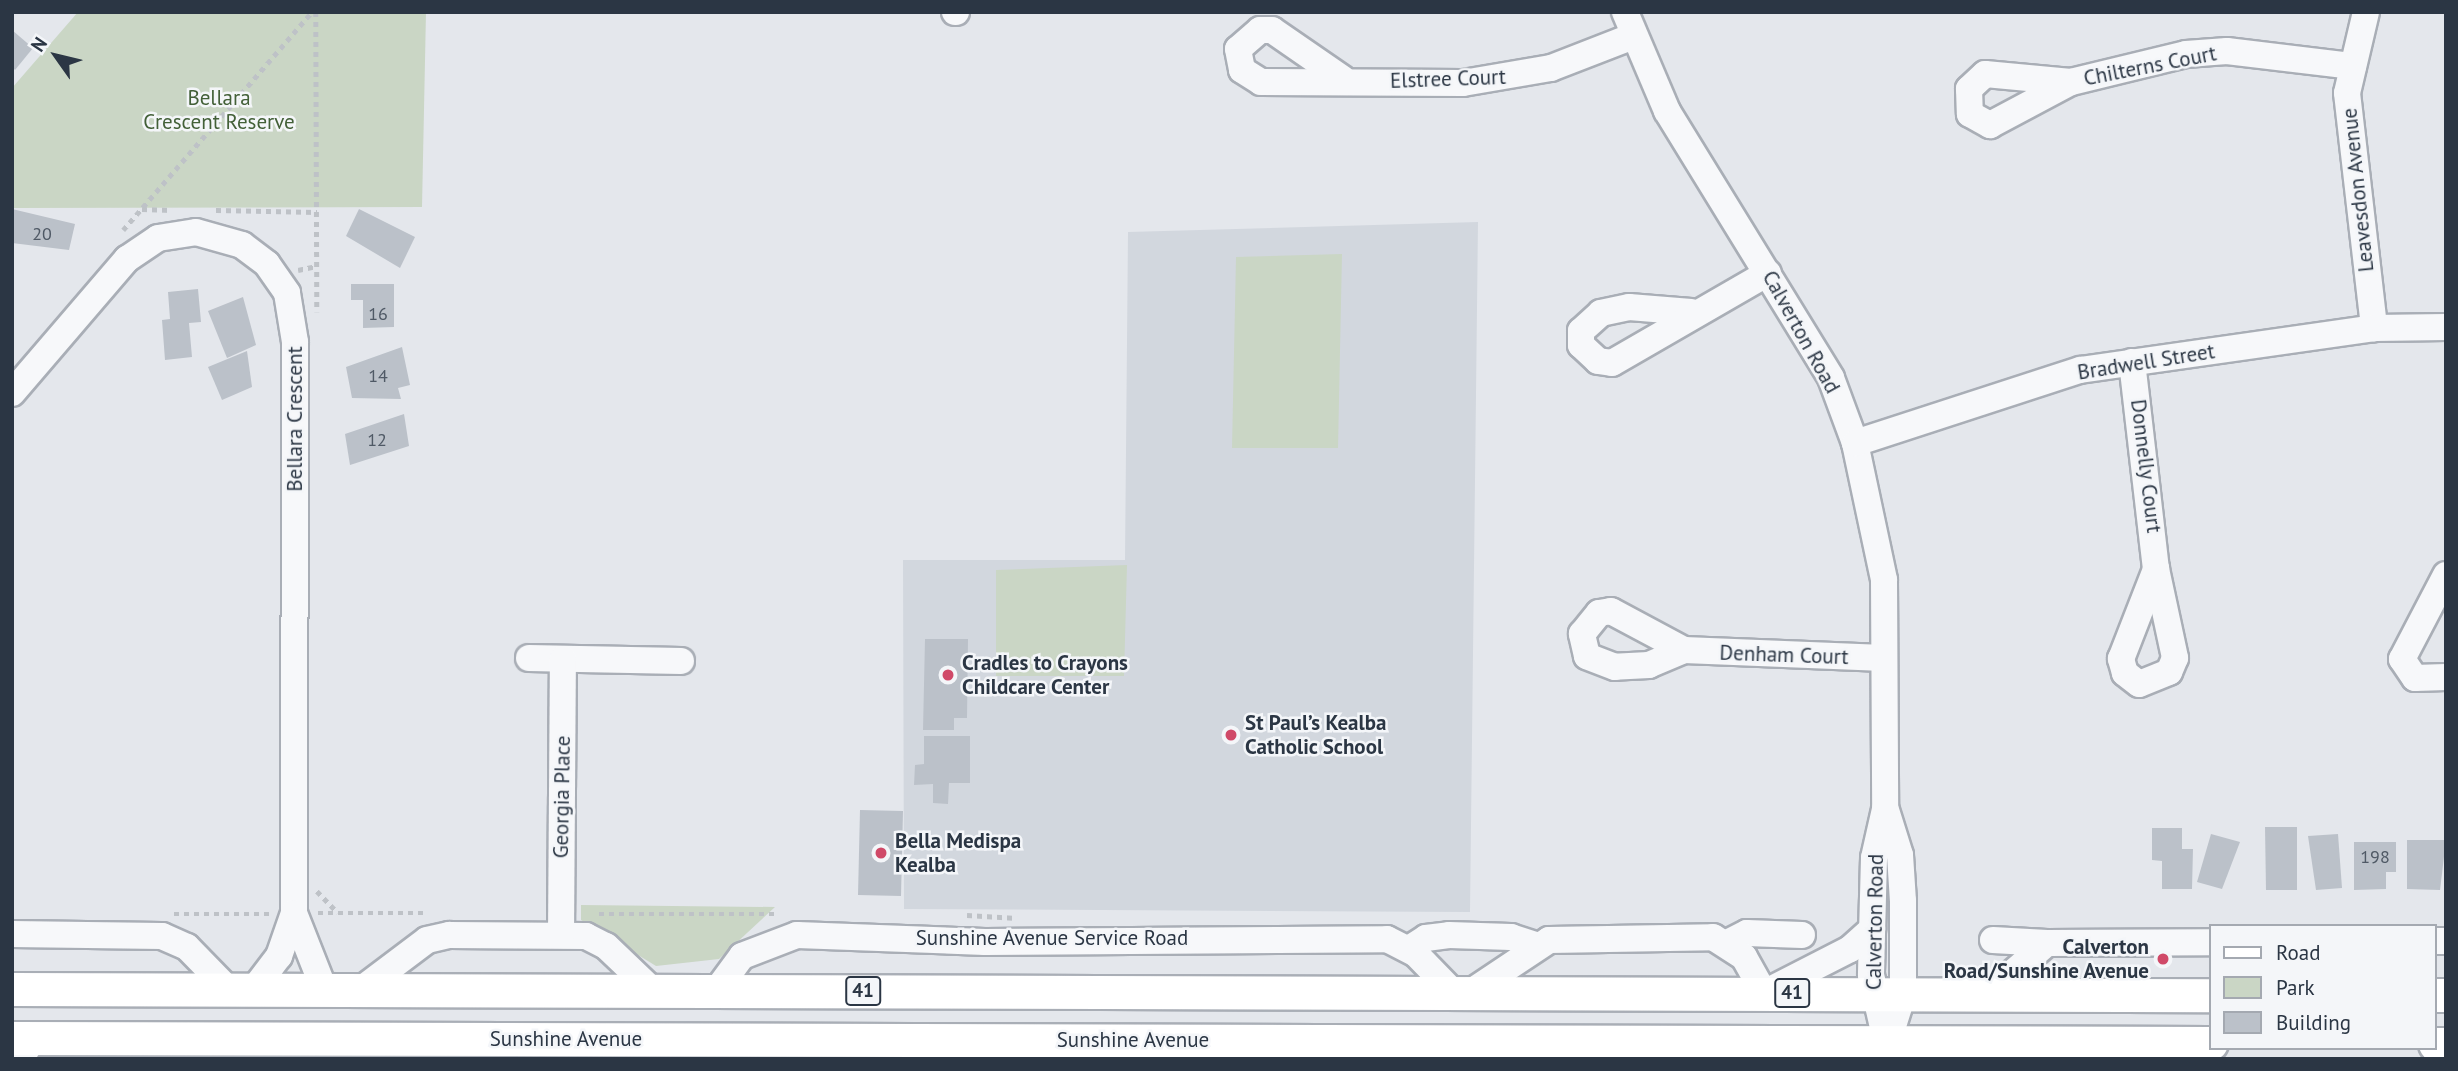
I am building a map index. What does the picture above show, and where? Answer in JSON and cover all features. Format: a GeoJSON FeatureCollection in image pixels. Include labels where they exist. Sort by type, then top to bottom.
{"type":"FeatureCollection","features":[{"type":"Feature","properties":{"kind":"main road","name":"41"},"geometry":{"type":"LineString","coordinates":[[12,989],[2210,995]]}},
{"type":"Feature","properties":{"kind":"main road"},"geometry":{"type":"LineString","coordinates":[[717,990],[727,1039]]}},
{"type":"Feature","properties":{"kind":"main road","name":"Sunshine Avenue"},"geometry":{"type":"LineString","coordinates":[[22,1045],[106,1049],[727,1039],[1009,1041],[1104,1049],[1886,1045],[2164,1051],[2210,1043]]}},
{"type":"Feature","properties":{"kind":"street","name":"Leavesdon Avenue"},"geometry":{"type":"LineString","coordinates":[[2366,12],[2347,93],[2374,328]]}},
{"type":"Feature","properties":{"kind":"street","name":"Elstree Court"},"geometry":{"type":"LineString","coordinates":[[1343,79],[1500,81],[1628,24]]}},
{"type":"Feature","properties":{"kind":"street","name":"Calverton Road"},"geometry":{"type":"LineString","coordinates":[[1628,24],[1667,111],[1831,378],[1855,443],[1884,580],[1885,809],[1874,858],[1872,929],[1887,994]]}},
{"type":"Feature","properties":{"kind":"street","name":"Chilterns Court"},"geometry":{"type":"LineString","coordinates":[[2071,82],[2227,51],[2353,66]]}},
{"type":"Feature","properties":{"kind":"street","name":"Bellara Crescent"},"geometry":{"type":"LineString","coordinates":[[12,393],[127,259],[158,238],[196,232],[242,244],[267,264],[287,293],[295,342],[294,914]]}},
{"type":"Feature","properties":{"kind":"street"},"geometry":{"type":"LineString","coordinates":[[1691,312],[1768,273]]}},
{"type":"Feature","properties":{"kind":"street","name":"Bradwell Street"},"geometry":{"type":"LineString","coordinates":[[1855,443],[2080,370],[2374,328],[2446,327]]}},
{"type":"Feature","properties":{"kind":"street","name":"Donnelly Court"},"geometry":{"type":"LineString","coordinates":[[2132,362],[2156,569]]}},
{"type":"Feature","properties":{"kind":"street"},"geometry":{"type":"LineString","coordinates":[[2446,575],[2402,659],[2415,678],[2446,677]]}},
{"type":"Feature","properties":{"kind":"street","name":"Denham Court"},"geometry":{"type":"LineString","coordinates":[[1684,650],[1884,659]]}},
{"type":"Feature","properties":{"kind":"street"},"geometry":{"type":"LineString","coordinates":[[529,658],[681,661]]}},
{"type":"Feature","properties":{"kind":"street","name":"Georgia Place"},"geometry":{"type":"LineString","coordinates":[[561,935],[563,659]]}},
{"type":"Feature","properties":{"kind":"street","name":"Calverton Road"},"geometry":{"type":"LineString","coordinates":[[1885,809],[1900,855],[1887,994],[1886,1045]]}},
{"type":"Feature","properties":{"kind":"street"},"geometry":{"type":"LineString","coordinates":[[12,934],[162,936],[187,947],[241,989],[279,956],[294,914]]}},
{"type":"Feature","properties":{"kind":"street"},"geometry":{"type":"LineString","coordinates":[[294,914],[324,989]]}},
{"type":"Feature","properties":{"kind":"street"},"geometry":{"type":"LineString","coordinates":[[1463,991],[1536,945],[1563,938],[1713,937],[1727,943],[1753,969],[1764,993],[1850,950],[1872,929]]}},
{"type":"Feature","properties":{"kind":"street"},"geometry":{"type":"LineString","coordinates":[[1727,943],[1748,933],[1802,935]]}},
{"type":"Feature","properties":{"kind":"street","name":"Sunshine Avenue Service Road"},"geometry":{"type":"LineString","coordinates":[[717,990],[742,956],[797,934],[985,942],[1387,939],[1409,949],[1463,991]]}},
{"type":"Feature","properties":{"kind":"street"},"geometry":{"type":"LineString","coordinates":[[362,989],[439,936],[561,935],[597,939],[652,990]]}},
{"type":"Feature","properties":{"kind":"street"},"geometry":{"type":"LineString","coordinates":[[1409,949],[1426,938],[1450,935],[1511,937],[1536,945]]}},
{"type":"Feature","properties":{"kind":"street"},"geometry":{"type":"LineString","coordinates":[[1993,940],[2047,943],[2210,942]]}},
{"type":"Feature","properties":{"kind":"street"},"geometry":{"type":"LineString","coordinates":[[1987,994],[2047,943]]}},
{"type":"Feature","properties":{"kind":"street"},"geometry":{"type":"LineString","coordinates":[[980,1059],[1009,1041]]}},
{"type":"Feature","properties":{"kind":"path"},"geometry":{"type":"LineString","coordinates":[[180,210],[141,209],[314,12]]}},
{"type":"Feature","properties":{"kind":"path"},"geometry":{"type":"LineString","coordinates":[[205,210],[317,212],[314,12]]}},
{"type":"Feature","properties":{"kind":"path"},"geometry":{"type":"LineString","coordinates":[[317,891],[338,913]]}},
{"type":"Feature","properties":{"kind":"shaded area","name":"St Paul’s Kealba Catholic School"},"geometry":{"type":"Polygon","coordinates":[[[1478,222],[1470,912],[904,909],[903,560],[1125,560],[1128,232],[1478,222]]]}},
{"type":"Feature","properties":{"kind":"green space","name":"Bellara Crescent Reserve"},"geometry":{"type":"Polygon","coordinates":[[[78,12],[426,12],[422,207],[12,208],[12,88],[78,12]]]}},
{"type":"Feature","properties":{"kind":"green space"},"geometry":{"type":"Polygon","coordinates":[[[1342,254],[1338,448],[1232,448],[1236,257],[1342,254]]]}},
{"type":"Feature","properties":{"kind":"green space"},"geometry":{"type":"Polygon","coordinates":[[[1127,565],[1124,676],[996,676],[996,570],[1127,565]]]}},
{"type":"Feature","properties":{"kind":"green space"},"geometry":{"type":"Polygon","coordinates":[[[581,905],[775,907],[719,959],[656,966],[581,920],[581,905]]]}},
{"type":"Feature","properties":{"kind":"building"},"geometry":{"type":"Polygon","coordinates":[[[12,30],[33,48],[15,70],[12,67],[12,30]]]}},
{"type":"Feature","properties":{"kind":"building"},"geometry":{"type":"Polygon","coordinates":[[[12,209],[75,224],[69,250],[12,243],[12,209]]]}},
{"type":"Feature","properties":{"kind":"building"},"geometry":{"type":"Polygon","coordinates":[[[359,209],[415,237],[400,268],[346,236],[359,209]]]}},
{"type":"Feature","properties":{"kind":"building"},"geometry":{"type":"Polygon","coordinates":[[[351,284],[394,284],[394,327],[363,328],[363,300],[351,300],[351,284]]]}},
{"type":"Feature","properties":{"kind":"building"},"geometry":{"type":"Polygon","coordinates":[[[198,289],[201,322],[189,323],[192,357],[165,360],[162,320],[170,319],[168,292],[198,289]]]}},
{"type":"Feature","properties":{"kind":"building"},"geometry":{"type":"Polygon","coordinates":[[[243,297],[256,345],[227,358],[208,311],[243,297]]]}},
{"type":"Feature","properties":{"kind":"building"},"geometry":{"type":"Polygon","coordinates":[[[402,347],[410,385],[398,388],[401,399],[352,398],[346,367],[402,347]]]}},
{"type":"Feature","properties":{"kind":"building"},"geometry":{"type":"Polygon","coordinates":[[[247,351],[252,387],[222,400],[208,367],[247,351]]]}},
{"type":"Feature","properties":{"kind":"building"},"geometry":{"type":"Polygon","coordinates":[[[404,414],[409,446],[350,465],[345,434],[404,414]]]}},
{"type":"Feature","properties":{"kind":"building"},"geometry":{"type":"Polygon","coordinates":[[[925,639],[968,639],[967,718],[954,718],[954,730],[923,730],[925,639]]]}},
{"type":"Feature","properties":{"kind":"building"},"geometry":{"type":"Polygon","coordinates":[[[924,736],[970,736],[970,783],[949,783],[948,804],[933,803],[933,784],[914,785],[915,765],[924,764],[924,736]]]}},
{"type":"Feature","properties":{"kind":"building","name":"Bella Medispa Kealba"},"geometry":{"type":"Polygon","coordinates":[[[860,810],[903,811],[901,896],[858,895],[860,810]]]}},
{"type":"Feature","properties":{"kind":"building"},"geometry":{"type":"Polygon","coordinates":[[[2265,827],[2297,827],[2297,890],[2266,890],[2265,827]]]}},
{"type":"Feature","properties":{"kind":"building"},"geometry":{"type":"Polygon","coordinates":[[[2152,828],[2182,828],[2182,849],[2193,849],[2192,889],[2162,889],[2162,861],[2152,860],[2152,828]]]}},
{"type":"Feature","properties":{"kind":"building"},"geometry":{"type":"Polygon","coordinates":[[[2211,834],[2240,842],[2222,889],[2197,882],[2211,834]]]}},
{"type":"Feature","properties":{"kind":"building"},"geometry":{"type":"Polygon","coordinates":[[[2338,834],[2342,888],[2316,890],[2308,836],[2338,834]]]}},
{"type":"Feature","properties":{"kind":"building"},"geometry":{"type":"Polygon","coordinates":[[[2407,840],[2446,840],[2440,890],[2407,889],[2407,840]]]}},
{"type":"Feature","properties":{"kind":"building"},"geometry":{"type":"Polygon","coordinates":[[[2354,842],[2396,842],[2396,872],[2386,872],[2386,889],[2354,890],[2354,842]]]}},
{"type":"Feature","properties":{"kind":"place","name":"Cradles to Crayons Childcare Center"},"geometry":{"type":"Point","coordinates":[948,675]}},
{"type":"Feature","properties":{"kind":"place","name":"St Paul’s Kealba Catholic School"},"geometry":{"type":"Point","coordinates":[1231,735]}},
{"type":"Feature","properties":{"kind":"place","name":"Bella Medispa Kealba"},"geometry":{"type":"Point","coordinates":[881,853]}},
{"type":"Feature","properties":{"kind":"place","name":"Calverton Road/Sunshine Avenue"},"geometry":{"type":"Point","coordinates":[2163,959]}}]}
